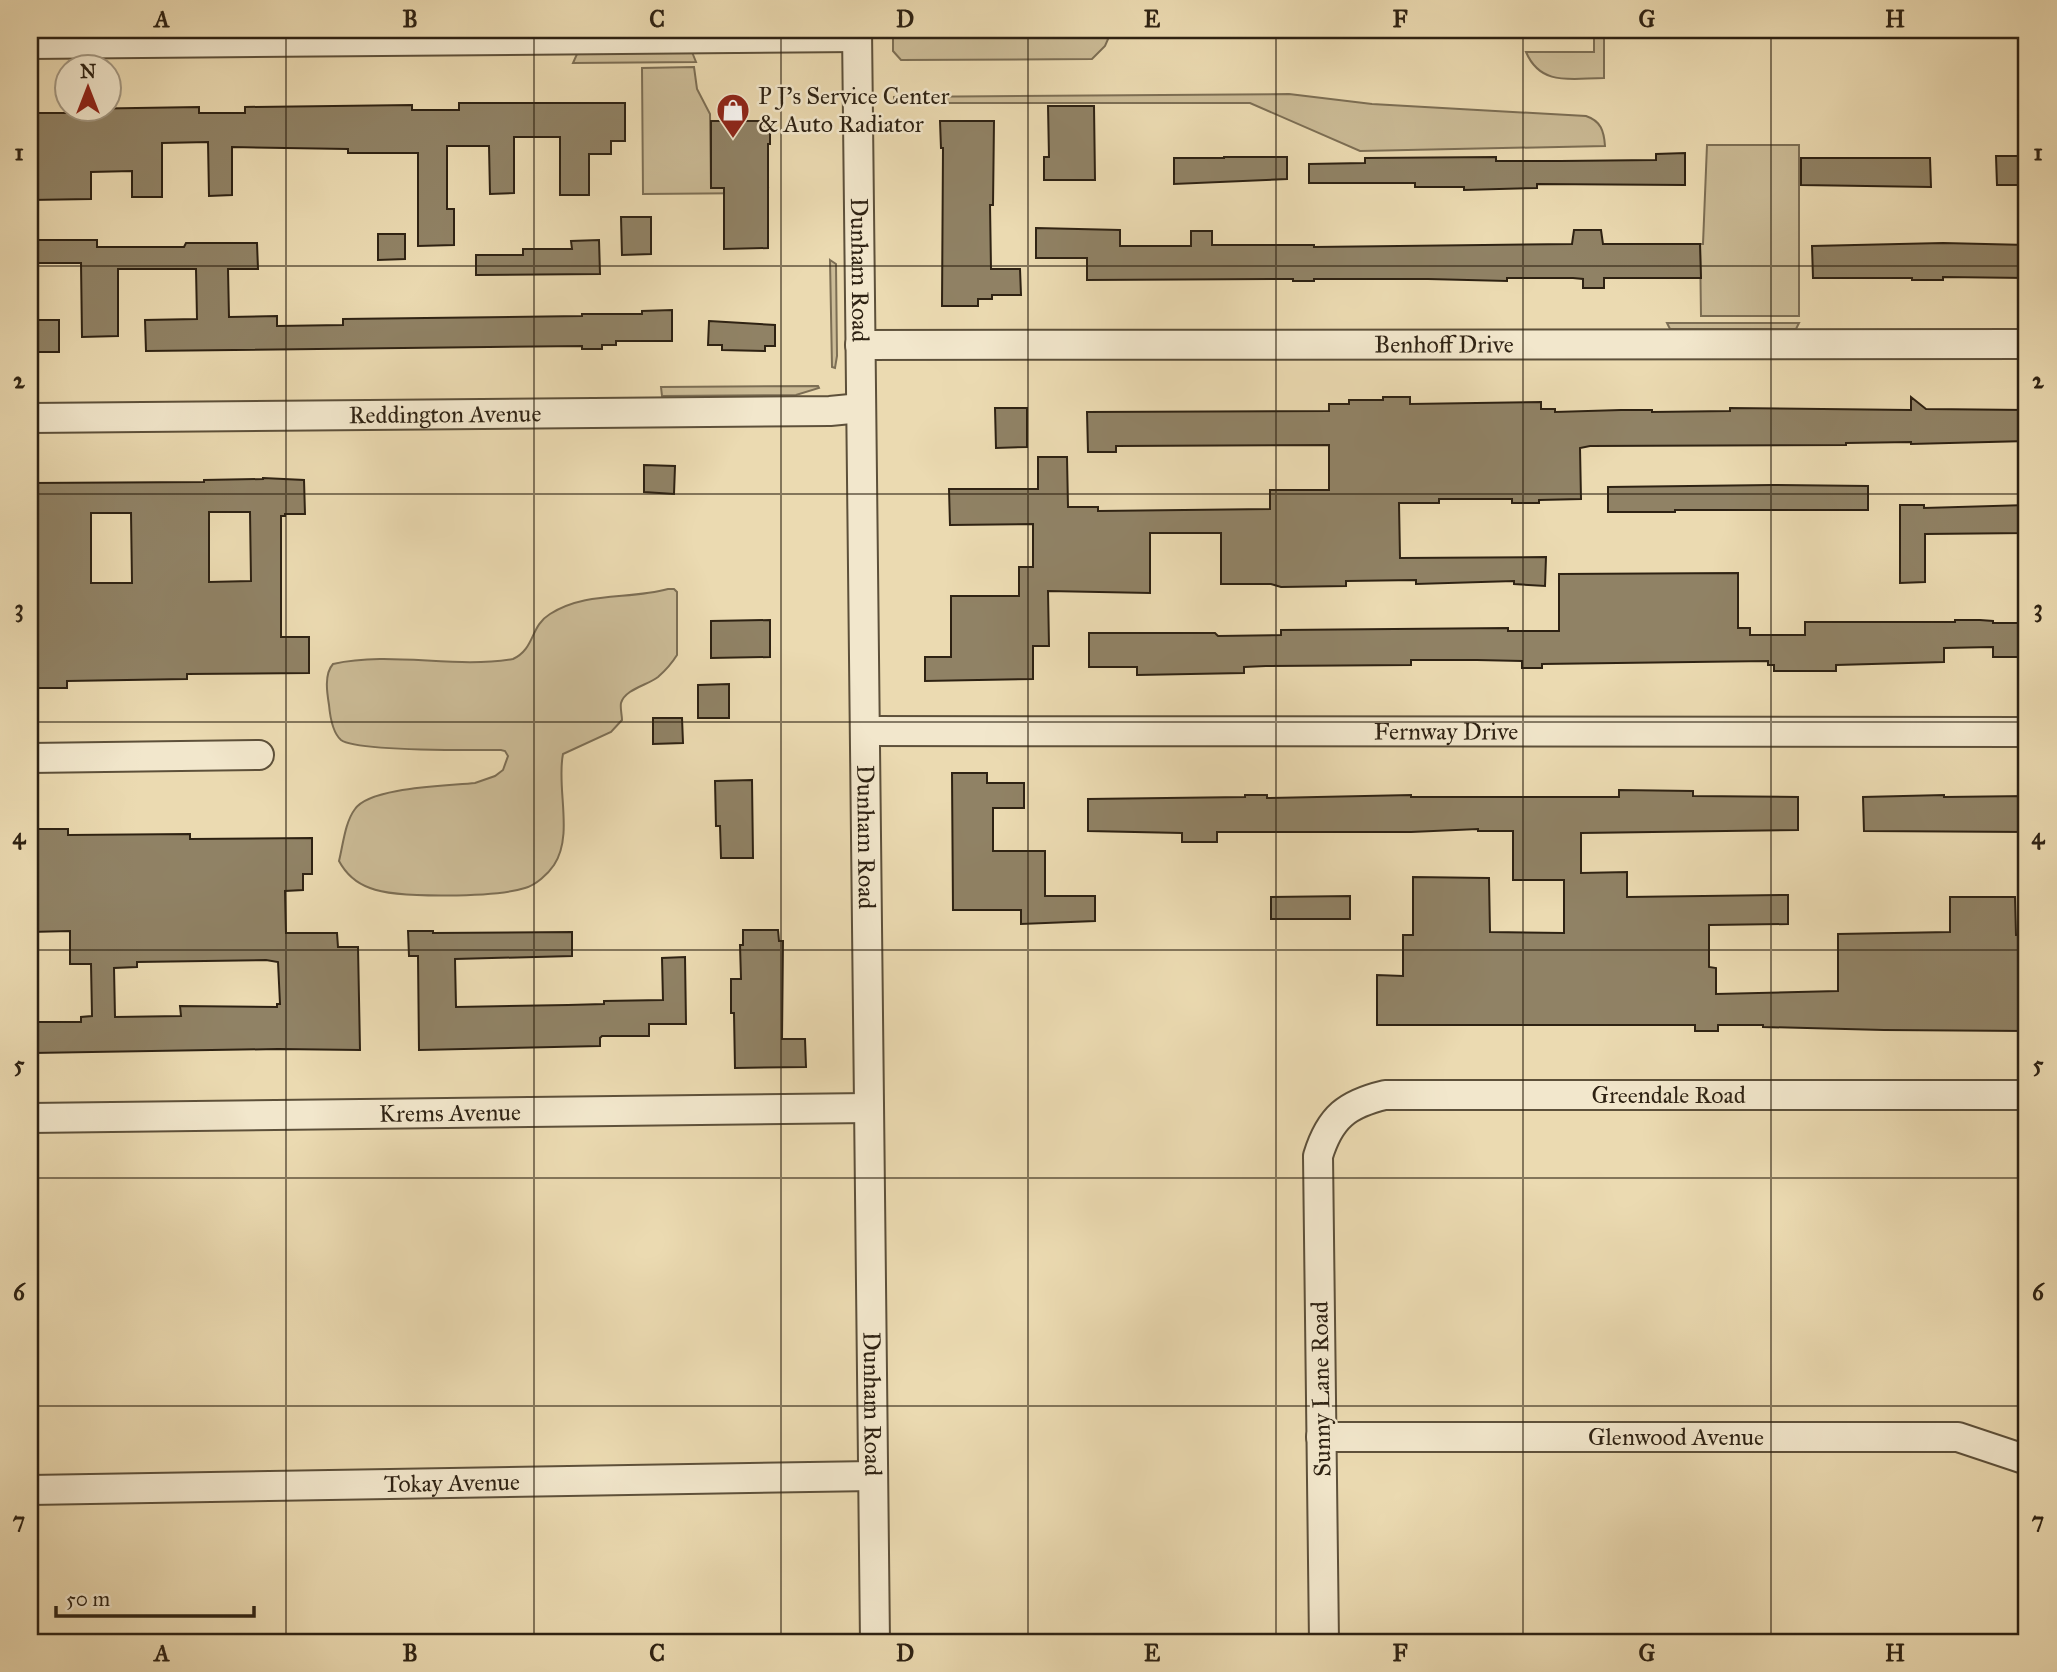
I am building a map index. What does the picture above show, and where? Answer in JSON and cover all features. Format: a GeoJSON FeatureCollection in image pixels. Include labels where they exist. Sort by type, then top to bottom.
{"type":"FeatureCollection","features":[{"type":"Feature","properties":{"kind":"street"},"geometry":{"type":"LineString","coordinates":[[30,44],[857,34]]}},
{"type":"Feature","properties":{"kind":"street","name":"Dunham Road"},"geometry":{"type":"LineString","coordinates":[[857,34],[875,1642]]}},
{"type":"Feature","properties":{"kind":"street","name":"Benhoff Drive"},"geometry":{"type":"LineString","coordinates":[[860,345],[2027,344]]}},
{"type":"Feature","properties":{"kind":"street","name":"Reddington Avenue"},"geometry":{"type":"LineString","coordinates":[[30,418],[830,411],[861,408]]}},
{"type":"Feature","properties":{"kind":"street","name":"Fernway Drive"},"geometry":{"type":"LineString","coordinates":[[865,732],[2027,732]]}},
{"type":"Feature","properties":{"kind":"street"},"geometry":{"type":"LineString","coordinates":[[30,758],[259,755]]}},
{"type":"Feature","properties":{"kind":"street","name":"Greendale Road"},"geometry":{"type":"LineString","coordinates":[[1324,1136],[1346,1110],[1363,1100],[1385,1095],[2027,1095]]}},
{"type":"Feature","properties":{"kind":"street","name":"Krems Avenue"},"geometry":{"type":"LineString","coordinates":[[30,1118],[869,1108]]}},
{"type":"Feature","properties":{"kind":"street","name":"Sunny Lane Road"},"geometry":{"type":"LineString","coordinates":[[1324,1136],[1318,1156],[1324,1642]]}},
{"type":"Feature","properties":{"kind":"street","name":"Glenwood Avenue"},"geometry":{"type":"LineString","coordinates":[[1321,1437],[1958,1437],[2027,1460]]}},
{"type":"Feature","properties":{"kind":"street","name":"Tokay Avenue"},"geometry":{"type":"LineString","coordinates":[[30,1490],[873,1476]]}},
{"type":"Feature","properties":{"kind":"shaded area"},"geometry":{"type":"Polygon","coordinates":[[[893,30],[1112,30],[1105,46],[1092,59],[901,60],[893,51],[893,30]]]}},
{"type":"Feature","properties":{"kind":"shaded area"},"geometry":{"type":"Polygon","coordinates":[[[1594,30],[1604,30],[1604,78],[1569,79],[1549,76],[1532,63],[1526,52],[1594,52],[1594,30]]]}},
{"type":"Feature","properties":{"kind":"shaded area"},"geometry":{"type":"Polygon","coordinates":[[[692,52],[696,62],[573,63],[577,54],[692,52]]]}},
{"type":"Feature","properties":{"kind":"shaded area"},"geometry":{"type":"Polygon","coordinates":[[[694,67],[697,89],[710,114],[711,188],[768,188],[767,193],[643,194],[642,68],[694,67]]]}},
{"type":"Feature","properties":{"kind":"shaded area"},"geometry":{"type":"Polygon","coordinates":[[[1289,94],[1372,104],[1586,116],[1601,127],[1605,146],[1360,151],[1250,103],[894,103],[894,97],[1289,94]]]}},
{"type":"Feature","properties":{"kind":"shaded area"},"geometry":{"type":"Polygon","coordinates":[[[1707,145],[1799,145],[1799,316],[1701,316],[1700,244],[1703,244],[1707,145]]]}},
{"type":"Feature","properties":{"kind":"shaded area"},"geometry":{"type":"Polygon","coordinates":[[[830,260],[836,264],[835,368],[832,367],[830,260]]]}},
{"type":"Feature","properties":{"kind":"shaded area"},"geometry":{"type":"Polygon","coordinates":[[[1667,323],[1799,323],[1796,329],[1670,329],[1667,323]]]}},
{"type":"Feature","properties":{"kind":"shaded area"},"geometry":{"type":"Polygon","coordinates":[[[661,387],[819,388],[796,395],[662,396],[661,387]]]}},
{"type":"Feature","properties":{"kind":"shaded area"},"geometry":{"type":"Polygon","coordinates":[[[668,589],[677,592],[677,655],[658,677],[623,698],[622,720],[611,732],[563,754],[563,840],[554,865],[541,879],[529,887],[511,891],[471,895],[424,895],[383,892],[360,884],[348,874],[339,861],[343,841],[352,814],[363,802],[392,792],[475,783],[503,770],[508,756],[501,750],[369,747],[341,740],[332,724],[328,695],[327,678],[333,664],[378,659],[490,662],[513,659],[529,644],[544,619],[564,607],[593,599],[668,589]]]}},
{"type":"Feature","properties":{"kind":"building"},"geometry":{"type":"Polygon","coordinates":[[[459,103],[625,103],[625,141],[611,141],[611,154],[589,154],[589,195],[560,195],[560,137],[514,137],[514,193],[490,194],[489,146],[447,146],[447,209],[454,209],[454,245],[418,246],[418,153],[348,153],[348,149],[232,147],[232,195],[209,196],[208,142],[162,143],[162,197],[132,197],[132,171],[91,172],[91,199],[30,200],[30,113],[52,113],[52,122],[122,122],[122,108],[199,107],[199,113],[245,113],[245,107],[412,105],[412,110],[459,110],[459,103]]]}},
{"type":"Feature","properties":{"kind":"building"},"geometry":{"type":"Polygon","coordinates":[[[1048,106],[1094,106],[1095,180],[1044,180],[1044,157],[1049,157],[1048,106]]]}},
{"type":"Feature","properties":{"kind":"building"},"geometry":{"type":"Polygon","coordinates":[[[711,121],[770,121],[768,248],[724,249],[724,188],[711,188],[711,121]]]}},
{"type":"Feature","properties":{"kind":"building"},"geometry":{"type":"Polygon","coordinates":[[[940,121],[994,121],[993,205],[990,205],[991,269],[1020,269],[1021,295],[992,295],[992,299],[978,299],[978,306],[942,306],[943,148],[940,121]]]}},
{"type":"Feature","properties":{"kind":"building"},"geometry":{"type":"Polygon","coordinates":[[[1685,153],[1685,185],[1537,184],[1537,188],[1464,190],[1464,187],[1415,187],[1415,183],[1309,183],[1309,164],[1365,163],[1365,158],[1656,160],[1656,154],[1685,153]]]}},
{"type":"Feature","properties":{"kind":"building"},"geometry":{"type":"Polygon","coordinates":[[[1996,156],[2020,156],[2020,185],[1997,185],[1996,156]]]}},
{"type":"Feature","properties":{"kind":"building"},"geometry":{"type":"Polygon","coordinates":[[[1287,157],[1287,179],[1174,184],[1174,158],[1287,157]]]}},
{"type":"Feature","properties":{"kind":"building"},"geometry":{"type":"Polygon","coordinates":[[[1801,158],[1930,158],[1931,187],[1801,185],[1801,158]]]}},
{"type":"Feature","properties":{"kind":"building"},"geometry":{"type":"Polygon","coordinates":[[[621,217],[651,217],[651,254],[622,255],[621,217]]]}},
{"type":"Feature","properties":{"kind":"building"},"geometry":{"type":"Polygon","coordinates":[[[1036,228],[1120,230],[1120,246],[1191,246],[1191,231],[1212,231],[1212,245],[1314,247],[1572,244],[1574,230],[1601,230],[1603,244],[1700,244],[1701,278],[1604,278],[1604,288],[1583,288],[1583,279],[1573,278],[1507,278],[1507,281],[1087,280],[1087,258],[1036,258],[1036,228]]]}},
{"type":"Feature","properties":{"kind":"building"},"geometry":{"type":"Polygon","coordinates":[[[378,234],[405,234],[405,259],[378,260],[378,234]]]}},
{"type":"Feature","properties":{"kind":"building"},"geometry":{"type":"Polygon","coordinates":[[[30,240],[97,240],[97,247],[184,247],[186,243],[257,243],[258,269],[228,269],[229,317],[277,316],[277,326],[343,325],[343,319],[582,316],[672,310],[672,341],[616,341],[616,345],[602,345],[602,349],[582,349],[582,346],[146,351],[145,320],[197,319],[196,269],[118,269],[118,336],[82,337],[81,263],[30,263],[30,240]]]}},
{"type":"Feature","properties":{"kind":"building"},"geometry":{"type":"Polygon","coordinates":[[[599,240],[600,274],[476,275],[476,255],[523,255],[523,249],[572,249],[571,241],[599,240]]]}},
{"type":"Feature","properties":{"kind":"building"},"geometry":{"type":"Polygon","coordinates":[[[1943,243],[2027,245],[2027,278],[1813,278],[1812,246],[1943,243]]]}},
{"type":"Feature","properties":{"kind":"building"},"geometry":{"type":"Polygon","coordinates":[[[30,320],[59,320],[59,352],[30,352],[30,320]]]}},
{"type":"Feature","properties":{"kind":"building"},"geometry":{"type":"Polygon","coordinates":[[[709,321],[775,325],[775,346],[765,346],[765,351],[722,350],[722,345],[708,345],[709,321]]]}},
{"type":"Feature","properties":{"kind":"building"},"geometry":{"type":"Polygon","coordinates":[[[1383,397],[1410,397],[1410,404],[1541,402],[1541,409],[1555,409],[1555,412],[1652,412],[1730,411],[1730,408],[1911,410],[1911,397],[1926,409],[2027,410],[2027,441],[1590,446],[1580,448],[1581,499],[1512,503],[1512,499],[1439,499],[1439,503],[1399,503],[1400,558],[1546,557],[1545,586],[1514,584],[1514,581],[1416,584],[1416,580],[1346,581],[1346,586],[1221,584],[1221,533],[1150,533],[1150,593],[1048,591],[1049,646],[1033,646],[1033,679],[925,681],[925,657],[951,657],[951,596],[1019,596],[1019,567],[1033,567],[1033,524],[950,525],[949,489],[1038,489],[1038,457],[1067,457],[1068,507],[1098,507],[1098,511],[1270,509],[1270,490],[1329,490],[1329,445],[1116,446],[1116,452],[1088,452],[1087,412],[1329,411],[1329,404],[1349,404],[1349,400],[1383,400],[1383,397]]]}},
{"type":"Feature","properties":{"kind":"building"},"geometry":{"type":"Polygon","coordinates":[[[995,408],[1027,408],[1027,447],[996,448],[995,408]]]}},
{"type":"Feature","properties":{"kind":"building"},"geometry":{"type":"Polygon","coordinates":[[[644,465],[675,466],[674,494],[644,492],[644,465]]]}},
{"type":"Feature","properties":{"kind":"building"},"geometry":{"type":"Polygon","coordinates":[[[304,480],[305,514],[281,516],[281,637],[309,637],[309,673],[187,674],[187,679],[67,681],[67,688],[30,688],[30,483],[304,480]],[[209,512],[209,582],[251,581],[250,512],[209,512]],[[91,513],[91,583],[132,583],[131,513],[91,513]]]}},
{"type":"Feature","properties":{"kind":"building"},"geometry":{"type":"Polygon","coordinates":[[[1868,486],[1868,510],[1608,512],[1608,487],[1868,486]]]}},
{"type":"Feature","properties":{"kind":"building"},"geometry":{"type":"Polygon","coordinates":[[[1900,505],[1924,505],[1924,508],[2027,505],[2027,533],[1925,534],[1925,582],[1900,583],[1900,505]]]}},
{"type":"Feature","properties":{"kind":"building"},"geometry":{"type":"Polygon","coordinates":[[[1738,573],[1738,628],[1750,628],[1750,635],[1805,635],[1805,622],[1980,620],[1993,623],[2027,623],[2027,657],[1993,657],[1993,647],[1944,648],[1944,662],[1836,665],[1836,671],[1774,671],[1774,665],[1768,665],[1768,661],[1542,664],[1542,668],[1522,668],[1522,661],[1411,660],[1411,665],[1266,666],[1244,667],[1244,673],[1137,675],[1137,667],[1089,667],[1089,633],[1215,633],[1218,636],[1281,635],[1281,630],[1508,628],[1508,631],[1559,631],[1559,574],[1738,573]]]}},
{"type":"Feature","properties":{"kind":"building"},"geometry":{"type":"Polygon","coordinates":[[[770,620],[770,657],[711,658],[711,621],[770,620]]]}},
{"type":"Feature","properties":{"kind":"building"},"geometry":{"type":"Polygon","coordinates":[[[729,684],[729,718],[698,718],[698,685],[729,684]]]}},
{"type":"Feature","properties":{"kind":"building"},"geometry":{"type":"Polygon","coordinates":[[[653,718],[682,718],[683,743],[653,744],[653,718]]]}},
{"type":"Feature","properties":{"kind":"building"},"geometry":{"type":"Polygon","coordinates":[[[952,773],[987,773],[987,783],[1024,783],[1024,808],[993,808],[993,851],[1045,851],[1045,896],[1095,896],[1095,921],[1021,924],[1021,910],[953,910],[952,773]]]}},
{"type":"Feature","properties":{"kind":"building"},"geometry":{"type":"Polygon","coordinates":[[[752,780],[753,858],[721,858],[720,826],[716,826],[715,781],[752,780]]]}},
{"type":"Feature","properties":{"kind":"building"},"geometry":{"type":"Polygon","coordinates":[[[1619,790],[1693,791],[1693,796],[1798,797],[1798,830],[1581,833],[1581,873],[1627,872],[1627,897],[1788,895],[1788,924],[1709,925],[1709,967],[1716,968],[1716,994],[1838,991],[1838,934],[1950,932],[1950,897],[2015,897],[2016,935],[2027,935],[2026,1031],[1884,1030],[1763,1025],[1718,1025],[1718,1031],[1695,1031],[1695,1025],[1377,1025],[1377,975],[1403,976],[1403,935],[1413,935],[1413,877],[1489,878],[1490,932],[1564,933],[1564,880],[1513,880],[1513,831],[1478,829],[1411,832],[1217,832],[1217,842],[1182,842],[1182,833],[1088,831],[1088,799],[1245,795],[1267,795],[1267,798],[1411,795],[1619,797],[1619,790]]]}},
{"type":"Feature","properties":{"kind":"building"},"geometry":{"type":"Polygon","coordinates":[[[2027,796],[2027,832],[1864,831],[1863,797],[2027,796]]]}},
{"type":"Feature","properties":{"kind":"building"},"geometry":{"type":"Polygon","coordinates":[[[30,829],[68,829],[68,835],[190,834],[190,839],[312,838],[312,874],[303,874],[303,890],[285,891],[286,933],[337,933],[338,947],[358,947],[360,1050],[33,1053],[32,1022],[81,1022],[81,1017],[92,1016],[91,964],[70,964],[70,931],[30,932],[30,829]],[[137,962],[137,967],[114,968],[115,1017],[181,1016],[180,1006],[277,1007],[277,1004],[280,1004],[278,962],[137,962]]]}},
{"type":"Feature","properties":{"kind":"building"},"geometry":{"type":"Polygon","coordinates":[[[1350,896],[1350,919],[1271,919],[1271,897],[1350,896]]]}},
{"type":"Feature","properties":{"kind":"building"},"geometry":{"type":"Polygon","coordinates":[[[743,930],[778,930],[779,941],[783,941],[782,1039],[805,1039],[806,1067],[735,1068],[731,979],[741,979],[740,945],[743,945],[743,930]]]}},
{"type":"Feature","properties":{"kind":"building"},"geometry":{"type":"Polygon","coordinates":[[[408,931],[572,932],[572,956],[455,959],[456,1007],[663,1000],[662,958],[685,957],[686,1024],[649,1024],[649,1036],[602,1036],[600,1046],[419,1050],[418,956],[409,956],[408,931]]]}},
{"type":"Feature","properties":{"kind":"place","name":"P J’s Service Center & Auto Radiator"},"geometry":{"type":"Point","coordinates":[733,140]}}]}
